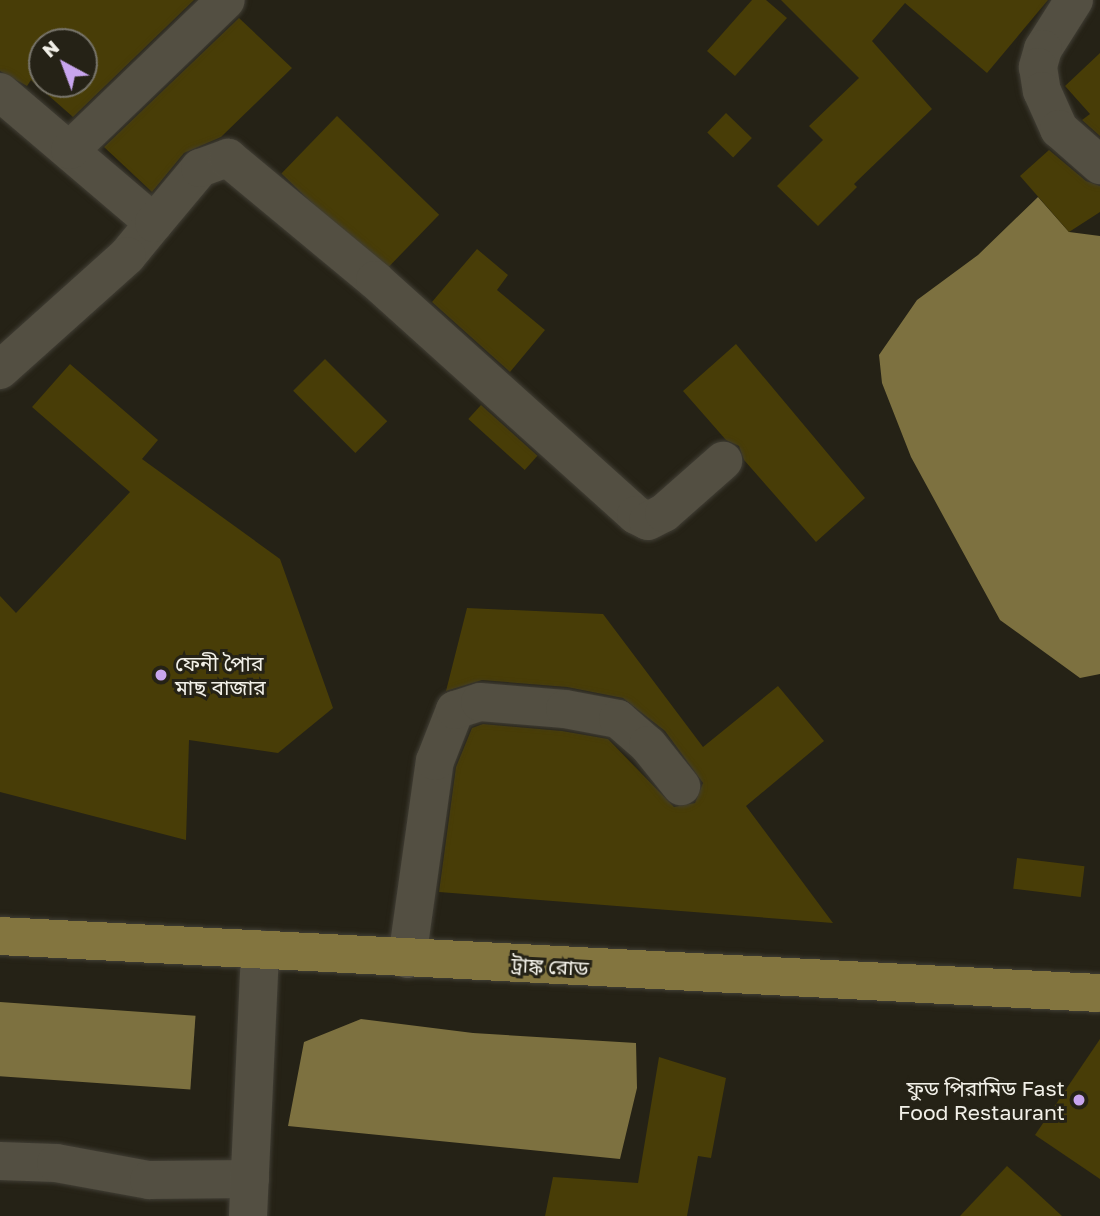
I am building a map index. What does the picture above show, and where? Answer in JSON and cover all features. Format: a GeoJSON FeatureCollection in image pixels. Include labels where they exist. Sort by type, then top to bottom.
{"type":"FeatureCollection","features":[{"type":"Feature","properties":{"kind":"main road","name":"ট্রাঙ্ক রোড"},"geometry":{"type":"LineString","coordinates":[[0,936],[1100,993]]}},
{"type":"Feature","properties":{"kind":"street"},"geometry":{"type":"LineString","coordinates":[[70,150],[226,0]]}},
{"type":"Feature","properties":{"kind":"street"},"geometry":{"type":"LineString","coordinates":[[1074,0],[1043,49],[1038,67],[1042,91],[1059,129],[1100,165]]}},
{"type":"Feature","properties":{"kind":"street"},"geometry":{"type":"LineString","coordinates":[[0,92],[154,223]]}},
{"type":"Feature","properties":{"kind":"street"},"geometry":{"type":"LineString","coordinates":[[0,370],[127,256],[200,168],[228,158],[375,280],[636,515],[648,521],[663,513],[723,461]]}},
{"type":"Feature","properties":{"kind":"street"},"geometry":{"type":"LineString","coordinates":[[407,958],[435,761],[455,710],[480,702],[565,709],[618,719],[648,745],[681,786]]}},
{"type":"Feature","properties":{"kind":"street"},"geometry":{"type":"LineString","coordinates":[[248,1216],[260,949]]}},
{"type":"Feature","properties":{"kind":"street"},"geometry":{"type":"LineString","coordinates":[[0,1161],[56,1163],[149,1180],[250,1179]]}},
{"type":"Feature","properties":{"kind":"shaded area"},"geometry":{"type":"Polygon","coordinates":[[[1038,197],[1069,232],[1100,236],[1100,674],[1080,678],[1000,620],[911,457],[882,383],[879,355],[917,300],[978,255],[1038,197]]]}},
{"type":"Feature","properties":{"kind":"shaded area"},"geometry":{"type":"Polygon","coordinates":[[[0,1002],[196,1016],[190,1089],[0,1076],[0,1002]]]}},
{"type":"Feature","properties":{"kind":"shaded area"},"geometry":{"type":"Polygon","coordinates":[[[361,1019],[473,1033],[636,1043],[637,1088],[620,1159],[288,1126],[304,1042],[361,1019]]]}},
{"type":"Feature","properties":{"kind":"building"},"geometry":{"type":"Polygon","coordinates":[[[0,0],[194,0],[98,93],[98,28],[28,28],[27,86],[0,71],[0,0]]]}},
{"type":"Feature","properties":{"kind":"building"},"geometry":{"type":"Polygon","coordinates":[[[752,0],[766,0],[787,18],[735,76],[707,51],[752,0]]]}},
{"type":"Feature","properties":{"kind":"building"},"geometry":{"type":"Polygon","coordinates":[[[781,0],[1048,0],[987,73],[905,3],[872,41],[932,109],[854,184],[857,187],[818,226],[777,186],[823,140],[809,126],[859,78],[781,0]]]}},
{"type":"Feature","properties":{"kind":"building"},"geometry":{"type":"Polygon","coordinates":[[[239,18],[292,68],[221,137],[184,153],[152,192],[104,147],[239,18]]]}},
{"type":"Feature","properties":{"kind":"building"},"geometry":{"type":"Polygon","coordinates":[[[1100,53],[1100,136],[1082,120],[1090,114],[1065,86],[1100,53]]]}},
{"type":"Feature","properties":{"kind":"building"},"geometry":{"type":"Polygon","coordinates":[[[51,98],[93,98],[73,117],[51,98]]]}},
{"type":"Feature","properties":{"kind":"building"},"geometry":{"type":"Polygon","coordinates":[[[726,113],[752,138],[733,157],[707,132],[726,113]]]}},
{"type":"Feature","properties":{"kind":"building"},"geometry":{"type":"Polygon","coordinates":[[[337,116],[439,215],[384,272],[281,174],[337,116]]]}},
{"type":"Feature","properties":{"kind":"building"},"geometry":{"type":"Polygon","coordinates":[[[1049,150],[1086,181],[1100,186],[1100,212],[1069,232],[1020,176],[1049,150]]]}},
{"type":"Feature","properties":{"kind":"building"},"geometry":{"type":"Polygon","coordinates":[[[477,249],[508,275],[497,290],[545,330],[510,372],[432,302],[477,249]]]}},
{"type":"Feature","properties":{"kind":"building"},"geometry":{"type":"Polygon","coordinates":[[[736,344],[865,498],[816,542],[744,460],[739,446],[726,440],[683,391],[736,344]]]}},
{"type":"Feature","properties":{"kind":"building"},"geometry":{"type":"Polygon","coordinates":[[[325,359],[387,421],[355,453],[293,391],[325,359]]]}},
{"type":"Feature","properties":{"kind":"building","name":"ফেনী পৈার মাছ বাজার"},"geometry":{"type":"Polygon","coordinates":[[[70,364],[158,440],[142,459],[280,559],[333,708],[278,753],[189,740],[186,840],[0,792],[0,596],[16,613],[130,492],[32,407],[70,364]]]}},
{"type":"Feature","properties":{"kind":"building"},"geometry":{"type":"Polygon","coordinates":[[[481,405],[537,456],[525,470],[468,419],[481,405]]]}},
{"type":"Feature","properties":{"kind":"building"},"geometry":{"type":"Polygon","coordinates":[[[467,608],[603,614],[703,747],[778,686],[824,741],[746,806],[833,923],[439,892],[456,767],[472,728],[483,724],[562,731],[608,739],[674,807],[695,803],[703,783],[665,731],[623,698],[567,687],[482,680],[446,691],[467,608]]]}},
{"type":"Feature","properties":{"kind":"building"},"geometry":{"type":"Polygon","coordinates":[[[1017,858],[1084,866],[1081,897],[1013,889],[1017,858]]]}},
{"type":"Feature","properties":{"kind":"building","name":"ফুড পিরামিড Fast Food Restaurant"},"geometry":{"type":"Polygon","coordinates":[[[1100,1039],[1100,1179],[1035,1135],[1100,1039]]]}},
{"type":"Feature","properties":{"kind":"building"},"geometry":{"type":"Polygon","coordinates":[[[659,1057],[726,1078],[711,1158],[698,1156],[687,1216],[545,1216],[553,1177],[638,1183],[659,1057]]]}},
{"type":"Feature","properties":{"kind":"building"},"geometry":{"type":"Polygon","coordinates":[[[1007,1166],[1023,1180],[1062,1216],[960,1216],[1007,1166]]]}},
{"type":"Feature","properties":{"kind":"place","name":"ফেনী পৈার মাছ বাজার"},"geometry":{"type":"Point","coordinates":[161,675]}},
{"type":"Feature","properties":{"kind":"place","name":"ফুড পিরামিড Fast Food Restaurant"},"geometry":{"type":"Point","coordinates":[1079,1100]}}]}
